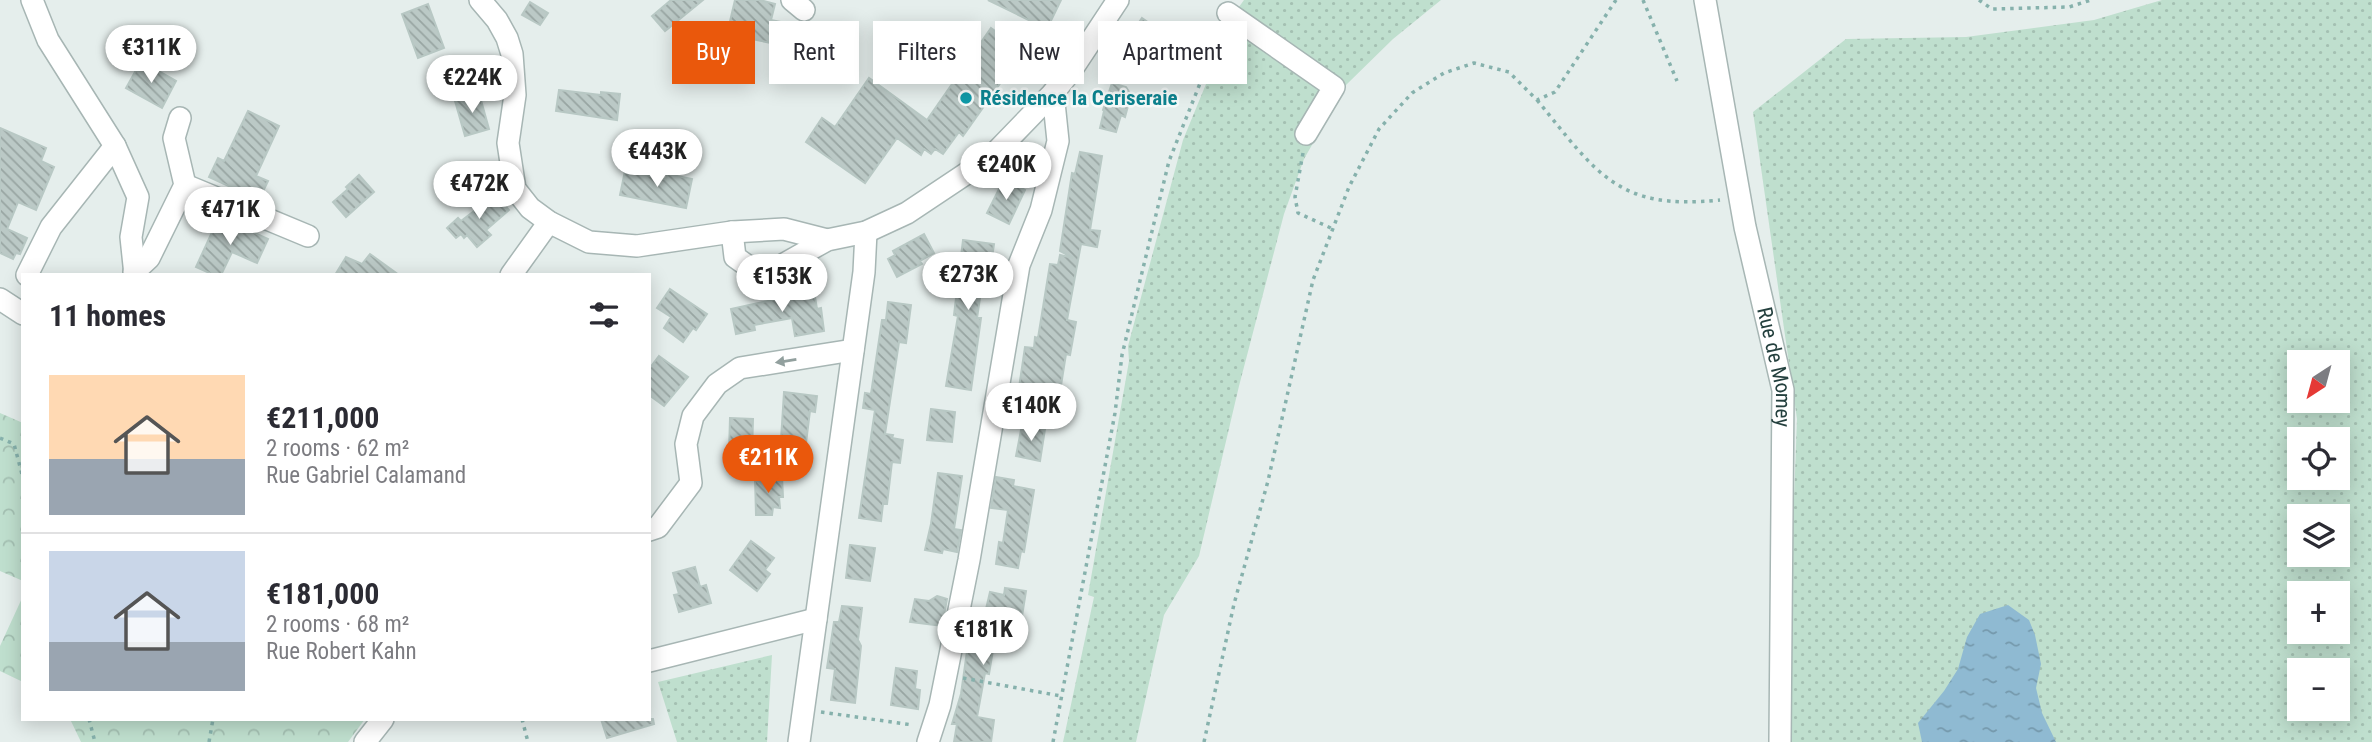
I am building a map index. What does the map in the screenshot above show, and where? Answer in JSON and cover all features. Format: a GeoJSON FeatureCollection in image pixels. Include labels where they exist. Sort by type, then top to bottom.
{"type":"FeatureCollection","features":[{"type":"Feature","properties":{"kind":"street"},"geometry":{"type":"LineString","coordinates":[[32,0],[48,40],[116,146],[138,197],[131,237],[135,273]]}},
{"type":"Feature","properties":{"kind":"street"},"geometry":{"type":"LineString","coordinates":[[480,0],[508,38],[512,54],[515,95],[508,143],[515,189],[530,208],[549,222],[589,242],[637,246],[732,232],[784,229],[827,240]]}},
{"type":"Feature","properties":{"kind":"street"},"geometry":{"type":"LineString","coordinates":[[732,232],[735,257],[756,272],[779,267],[827,240],[873,229],[907,213],[991,157],[1071,71],[1118,0]]}},
{"type":"Feature","properties":{"kind":"street","name":"Rue de Momey"},"geometry":{"type":"LineString","coordinates":[[1705,0],[1739,198],[1783,390],[1780,742]]}},
{"type":"Feature","properties":{"kind":"street"},"geometry":{"type":"LineString","coordinates":[[1228,14],[1334,88],[1306,134]]}},
{"type":"Feature","properties":{"kind":"street"},"geometry":{"type":"LineString","coordinates":[[930,735],[946,675],[969,560],[1019,265],[1041,210],[1058,141],[1053,93]]}},
{"type":"Feature","properties":{"kind":"street"},"geometry":{"type":"LineString","coordinates":[[136,273],[149,258],[184,185],[174,138],[180,118]]}},
{"type":"Feature","properties":{"kind":"street"},"geometry":{"type":"LineString","coordinates":[[28,273],[51,227],[116,146]]}},
{"type":"Feature","properties":{"kind":"street"},"geometry":{"type":"LineString","coordinates":[[184,185],[307,236]]}},
{"type":"Feature","properties":{"kind":"street"},"geometry":{"type":"LineString","coordinates":[[512,273],[549,222]]}},
{"type":"Feature","properties":{"kind":"street"},"geometry":{"type":"LineString","coordinates":[[799,742],[864,272],[873,229]]}},
{"type":"Feature","properties":{"kind":"street"},"geometry":{"type":"LineString","coordinates":[[10,306],[21,286]]}},
{"type":"Feature","properties":{"kind":"street"},"geometry":{"type":"LineString","coordinates":[[651,529],[657,527],[691,483],[686,444],[692,416],[717,384],[740,368],[853,351]]}},
{"type":"Feature","properties":{"kind":"street"},"geometry":{"type":"LineString","coordinates":[[651,660],[816,619]]}},
{"type":"Feature","properties":{"kind":"street"},"geometry":{"type":"LineString","coordinates":[[365,742],[381,721]]}},
{"type":"Feature","properties":{"kind":"path"},"geometry":{"type":"LineString","coordinates":[[1537,100],[1555,92],[1616,0]]}},
{"type":"Feature","properties":{"kind":"path"},"geometry":{"type":"LineString","coordinates":[[1643,0],[1677,81]]}},
{"type":"Feature","properties":{"kind":"path"},"geometry":{"type":"LineString","coordinates":[[1979,0],[1992,9],[2068,7],[2091,0]]}},
{"type":"Feature","properties":{"kind":"path"},"geometry":{"type":"LineString","coordinates":[[1053,742],[1115,413],[1122,355],[1169,162],[1228,14]]}},
{"type":"Feature","properties":{"kind":"path"},"geometry":{"type":"LineString","coordinates":[[1204,742],[1234,604],[1268,481],[1313,280],[1349,187],[1379,129],[1412,93],[1444,73],[1474,63],[1509,72],[1537,100],[1591,165],[1620,188],[1648,199],[1683,202],[1739,198]]}},
{"type":"Feature","properties":{"kind":"path"},"geometry":{"type":"LineString","coordinates":[[1306,134],[1295,197],[1298,213],[1333,229]]}},
{"type":"Feature","properties":{"kind":"path"},"geometry":{"type":"LineString","coordinates":[[0,438],[14,444],[21,470]]}},
{"type":"Feature","properties":{"kind":"path"},"geometry":{"type":"LineString","coordinates":[[946,675],[1061,696]]}},
{"type":"Feature","properties":{"kind":"path"},"geometry":{"type":"LineString","coordinates":[[804,709],[930,735]]}},
{"type":"Feature","properties":{"kind":"path"},"geometry":{"type":"LineString","coordinates":[[90,721],[95,742]]}},
{"type":"Feature","properties":{"kind":"path"},"geometry":{"type":"LineString","coordinates":[[209,742],[212,721]]}},
{"type":"Feature","properties":{"kind":"path"},"geometry":{"type":"LineString","coordinates":[[523,721],[528,742]]}},
{"type":"Feature","properties":{"kind":"green space"},"geometry":{"type":"Polygon","coordinates":[[[1244,0],[1441,0],[1393,39],[1346,85],[1304,159],[1284,214],[1239,386],[1199,556],[1164,615],[1136,742],[1063,742],[1094,597],[1088,595],[1129,361],[1128,346],[1183,140],[1206,84],[1247,84],[1247,21],[1232,21],[1244,0]]]}},
{"type":"Feature","properties":{"kind":"green space"},"geometry":{"type":"Polygon","coordinates":[[[2162,0],[2372,0],[2372,742],[1785,742],[1797,419],[1753,112],[1846,39],[1966,37],[2094,20],[2162,0]]]}},
{"type":"Feature","properties":{"kind":"green space"},"geometry":{"type":"Polygon","coordinates":[[[0,413],[21,422],[21,580],[0,571],[0,413]]]}},
{"type":"Feature","properties":{"kind":"green space"},"geometry":{"type":"Polygon","coordinates":[[[21,600],[21,681],[0,671],[0,646],[21,600]]]}},
{"type":"Feature","properties":{"kind":"green space"},"geometry":{"type":"Polygon","coordinates":[[[772,655],[767,742],[677,742],[658,682],[772,655]]]}},
{"type":"Feature","properties":{"kind":"green space"},"geometry":{"type":"Polygon","coordinates":[[[71,721],[364,721],[348,742],[81,742],[71,721]]]}},
{"type":"Feature","properties":{"kind":"water"},"geometry":{"type":"Polygon","coordinates":[[[2008,605],[2029,620],[2035,635],[2041,664],[2036,688],[2042,713],[2056,742],[1922,742],[1918,723],[1958,669],[1967,637],[1980,614],[2008,605]]]}},
{"type":"Feature","properties":{"kind":"building"},"geometry":{"type":"Polygon","coordinates":[[[671,0],[703,0],[677,21],[672,21],[672,25],[665,31],[652,16],[671,0]]]}},
{"type":"Feature","properties":{"kind":"building"},"geometry":{"type":"Polygon","coordinates":[[[735,0],[760,0],[775,4],[771,20],[776,21],[769,21],[769,43],[755,40],[755,21],[730,21],[735,0]]]}},
{"type":"Feature","properties":{"kind":"building"},"geometry":{"type":"Polygon","coordinates":[[[988,0],[1061,0],[1051,21],[1031,21],[988,0]]]}},
{"type":"Feature","properties":{"kind":"building"},"geometry":{"type":"Polygon","coordinates":[[[530,2],[548,13],[540,25],[522,15],[530,2]]]}},
{"type":"Feature","properties":{"kind":"building"},"geometry":{"type":"Polygon","coordinates":[[[428,4],[444,48],[418,58],[402,14],[428,4]]]}},
{"type":"Feature","properties":{"kind":"building","name":"Résidence la Ceriseraie"},"geometry":{"type":"Polygon","coordinates":[[[991,28],[995,31],[995,84],[1000,84],[963,136],[959,132],[943,154],[935,149],[931,154],[924,149],[921,155],[897,138],[865,183],[806,142],[822,118],[835,127],[869,78],[873,84],[877,84],[927,120],[952,84],[981,84],[981,42],[991,28]]]}},
{"type":"Feature","properties":{"kind":"building"},"geometry":{"type":"Polygon","coordinates":[[[141,61],[176,81],[162,108],[126,88],[141,61]]]}},
{"type":"Feature","properties":{"kind":"building"},"geometry":{"type":"Polygon","coordinates":[[[1112,84],[1126,87],[1131,95],[1125,117],[1121,115],[1116,132],[1100,128],[1112,84]]]}},
{"type":"Feature","properties":{"kind":"building"},"geometry":{"type":"Polygon","coordinates":[[[559,90],[601,95],[601,92],[620,94],[617,120],[556,111],[559,90]]]}},
{"type":"Feature","properties":{"kind":"building"},"geometry":{"type":"Polygon","coordinates":[[[479,93],[489,129],[465,136],[455,101],[479,93]]]}},
{"type":"Feature","properties":{"kind":"building"},"geometry":{"type":"Polygon","coordinates":[[[248,111],[279,126],[256,176],[268,181],[259,200],[209,177],[218,158],[224,161],[248,111]]]}},
{"type":"Feature","properties":{"kind":"building"},"geometry":{"type":"Polygon","coordinates":[[[0,128],[46,148],[41,161],[54,167],[36,210],[18,202],[7,229],[27,238],[20,254],[16,253],[13,259],[0,253],[0,128]]]}},
{"type":"Feature","properties":{"kind":"building"},"geometry":{"type":"Polygon","coordinates":[[[1080,152],[1102,156],[1090,230],[1100,231],[1097,247],[1081,244],[1067,320],[1076,322],[1070,355],[1066,354],[1059,398],[1036,394],[1034,403],[1017,401],[1025,347],[1034,348],[1035,337],[1038,338],[1050,264],[1058,265],[1060,255],[1073,258],[1060,251],[1072,173],[1075,174],[1080,152]]]}},
{"type":"Feature","properties":{"kind":"building"},"geometry":{"type":"Polygon","coordinates":[[[625,171],[666,179],[667,174],[692,179],[686,208],[620,195],[625,171]]]}},
{"type":"Feature","properties":{"kind":"building"},"geometry":{"type":"Polygon","coordinates":[[[359,175],[374,192],[346,217],[333,202],[359,175]]]}},
{"type":"Feature","properties":{"kind":"building"},"geometry":{"type":"Polygon","coordinates":[[[1004,179],[1025,190],[1009,224],[987,213],[1004,179]]]}},
{"type":"Feature","properties":{"kind":"building"},"geometry":{"type":"Polygon","coordinates":[[[495,195],[509,210],[486,230],[491,235],[477,247],[467,235],[464,238],[461,234],[456,238],[447,228],[458,218],[461,221],[495,195]]]}},
{"type":"Feature","properties":{"kind":"building"},"geometry":{"type":"Polygon","coordinates":[[[219,217],[268,239],[257,263],[232,252],[222,273],[210,273],[196,267],[219,217]]]}},
{"type":"Feature","properties":{"kind":"building"},"geometry":{"type":"Polygon","coordinates":[[[924,234],[934,253],[920,261],[922,264],[897,277],[888,259],[895,255],[893,251],[924,234]]]}},
{"type":"Feature","properties":{"kind":"building"},"geometry":{"type":"Polygon","coordinates":[[[963,240],[994,244],[987,279],[983,278],[977,318],[981,318],[971,390],[946,386],[958,316],[954,315],[963,240]]]}},
{"type":"Feature","properties":{"kind":"building"},"geometry":{"type":"Polygon","coordinates":[[[370,254],[396,273],[336,273],[346,257],[362,264],[370,254]]]}},
{"type":"Feature","properties":{"kind":"building"},"geometry":{"type":"Polygon","coordinates":[[[670,289],[707,314],[683,342],[664,328],[671,317],[657,308],[670,289]]]}},
{"type":"Feature","properties":{"kind":"building"},"geometry":{"type":"Polygon","coordinates":[[[814,291],[817,309],[821,308],[824,331],[795,336],[792,318],[754,325],[755,330],[736,334],[731,309],[814,291]]]}},
{"type":"Feature","properties":{"kind":"building"},"geometry":{"type":"Polygon","coordinates":[[[888,302],[911,305],[906,343],[899,342],[885,434],[903,440],[900,463],[892,462],[887,504],[883,504],[881,521],[859,518],[875,410],[863,408],[865,393],[871,394],[882,320],[886,320],[888,302]]]}},
{"type":"Feature","properties":{"kind":"building"},"geometry":{"type":"Polygon","coordinates":[[[659,356],[688,377],[664,406],[651,396],[651,366],[659,356]]]}},
{"type":"Feature","properties":{"kind":"building"},"geometry":{"type":"Polygon","coordinates":[[[784,392],[817,396],[815,412],[810,411],[806,443],[781,440],[784,392]]]}},
{"type":"Feature","properties":{"kind":"building"},"geometry":{"type":"Polygon","coordinates":[[[931,409],[955,412],[952,442],[927,440],[931,409]]]}},
{"type":"Feature","properties":{"kind":"building"},"geometry":{"type":"Polygon","coordinates":[[[730,418],[753,419],[752,453],[729,452],[730,418]]]}},
{"type":"Feature","properties":{"kind":"building"},"geometry":{"type":"Polygon","coordinates":[[[1022,425],[1045,429],[1040,461],[1016,456],[1022,425]]]}},
{"type":"Feature","properties":{"kind":"building"},"geometry":{"type":"Polygon","coordinates":[[[938,473],[962,476],[954,529],[961,530],[957,552],[943,549],[942,553],[925,550],[938,473]]]}},
{"type":"Feature","properties":{"kind":"building"},"geometry":{"type":"Polygon","coordinates":[[[782,477],[783,497],[779,497],[780,508],[773,507],[772,515],[756,515],[755,478],[782,477]]]}},
{"type":"Feature","properties":{"kind":"building"},"geometry":{"type":"Polygon","coordinates":[[[996,477],[1014,480],[1013,486],[1034,490],[1024,552],[1021,551],[1018,568],[996,564],[999,542],[1003,543],[1008,510],[991,508],[996,477]]]}},
{"type":"Feature","properties":{"kind":"building"},"geometry":{"type":"Polygon","coordinates":[[[751,541],[774,558],[765,570],[770,574],[757,591],[730,570],[751,541]]]}},
{"type":"Feature","properties":{"kind":"building"},"geometry":{"type":"Polygon","coordinates":[[[850,545],[875,548],[870,581],[846,578],[850,545]]]}},
{"type":"Feature","properties":{"kind":"building"},"geometry":{"type":"Polygon","coordinates":[[[695,567],[700,587],[706,585],[711,603],[679,612],[674,595],[679,594],[673,573],[695,567]]]}},
{"type":"Feature","properties":{"kind":"building"},"geometry":{"type":"Polygon","coordinates":[[[1005,588],[1026,591],[1022,616],[1010,614],[1009,622],[998,620],[989,674],[985,673],[977,717],[994,720],[991,742],[954,742],[957,724],[952,724],[961,694],[969,637],[979,639],[990,592],[1004,595],[1005,588]]]}},
{"type":"Feature","properties":{"kind":"building"},"geometry":{"type":"Polygon","coordinates":[[[937,596],[947,599],[942,626],[910,622],[915,599],[929,601],[937,596]]]}},
{"type":"Feature","properties":{"kind":"building"},"geometry":{"type":"Polygon","coordinates":[[[842,606],[862,608],[855,703],[831,700],[835,669],[827,668],[834,622],[839,622],[842,606]]]}},
{"type":"Feature","properties":{"kind":"building"},"geometry":{"type":"Polygon","coordinates":[[[896,668],[917,671],[915,689],[920,690],[918,709],[891,705],[896,668]]]}},
{"type":"Feature","properties":{"kind":"building"},"geometry":{"type":"Polygon","coordinates":[[[653,719],[654,724],[607,738],[602,721],[653,719]]]}},
{"type":"Feature","properties":{"kind":"place","name":"Résidence la Ceriseraie"},"geometry":{"type":"Point","coordinates":[966,98]}}]}
